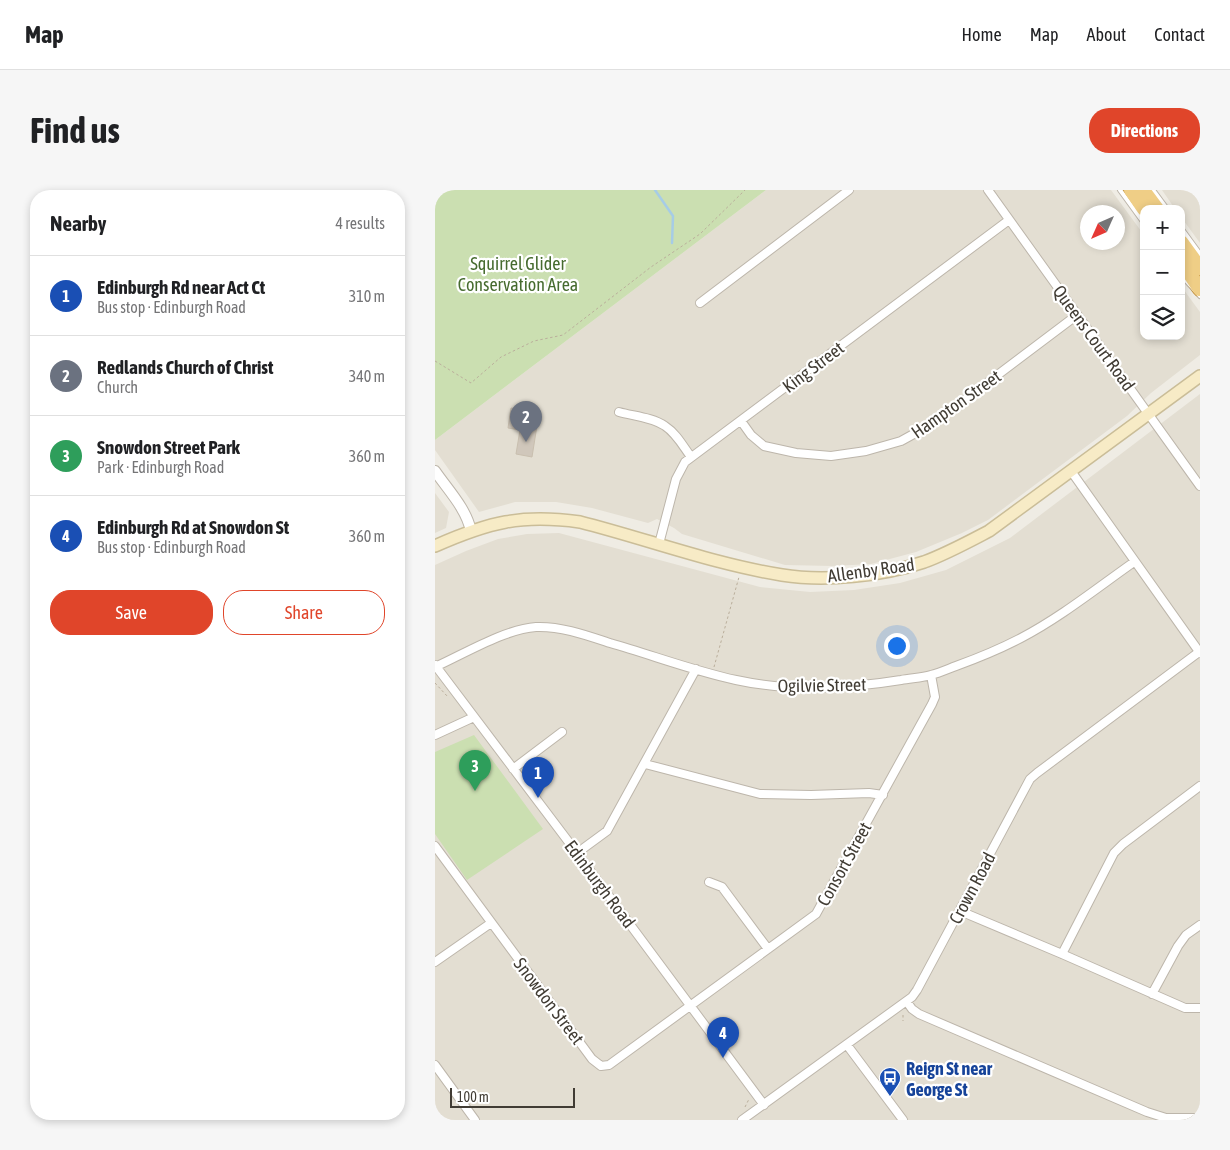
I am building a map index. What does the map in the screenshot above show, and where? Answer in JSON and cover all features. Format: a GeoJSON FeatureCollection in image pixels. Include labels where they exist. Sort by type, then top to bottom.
{"type":"FeatureCollection","features":[{"type":"Feature","properties":{"kind":"highway"},"geometry":{"type":"LineString","coordinates":[[1131,190],[1141,205]]}},
{"type":"Feature","properties":{"kind":"highway"},"geometry":{"type":"LineString","coordinates":[[1143,190],[1154,205]]}},
{"type":"Feature","properties":{"kind":"highway"},"geometry":{"type":"LineString","coordinates":[[1185,247],[1200,268]]}},
{"type":"Feature","properties":{"kind":"highway"},"geometry":{"type":"LineString","coordinates":[[1185,267],[1200,289]]}},
{"type":"Feature","properties":{"kind":"main road","name":"Allenby Road"},"geometry":{"type":"LineString","coordinates":[[435,546],[499,522],[526,518],[554,519],[580,522],[742,567],[783,575],[819,578],[886,571],[923,562],[957,548],[989,531],[1200,376]]}},
{"type":"Feature","properties":{"kind":"street"},"geometry":{"type":"LineString","coordinates":[[700,303],[849,190]]}},
{"type":"Feature","properties":{"kind":"street","name":"Queens Court Road"},"geometry":{"type":"LineString","coordinates":[[988,190],[1200,486]]}},
{"type":"Feature","properties":{"kind":"street","name":"King Street"},"geometry":{"type":"LineString","coordinates":[[659,544],[676,479],[685,462],[1009,220]]}},
{"type":"Feature","properties":{"kind":"street","name":"Hampton Street"},"geometry":{"type":"LineString","coordinates":[[741,421],[751,435],[764,446],[796,453],[831,456],[865,451],[901,441],[959,404],[1077,315]]}},
{"type":"Feature","properties":{"kind":"street"},"geometry":{"type":"LineString","coordinates":[[619,412],[665,425],[674,433],[691,457]]}},
{"type":"Feature","properties":{"kind":"street"},"geometry":{"type":"LineString","coordinates":[[435,471],[463,510],[471,531]]}},
{"type":"Feature","properties":{"kind":"street"},"geometry":{"type":"LineString","coordinates":[[1071,471],[1134,562],[1200,652]]}},
{"type":"Feature","properties":{"kind":"street","name":"Ogilvie Street"},"geometry":{"type":"LineString","coordinates":[[435,666],[519,630],[537,627],[579,633],[735,680],[765,685],[803,688],[845,687],[931,676],[987,654],[1022,637],[1055,618],[1134,562]]}},
{"type":"Feature","properties":{"kind":"street","name":"Crown Road"},"geometry":{"type":"LineString","coordinates":[[742,1120],[907,1002],[917,990],[1030,779],[1200,652]]}},
{"type":"Feature","properties":{"kind":"street","name":"Edinburgh Road"},"geometry":{"type":"LineString","coordinates":[[435,666],[764,1105]]}},
{"type":"Feature","properties":{"kind":"street"},"geometry":{"type":"LineString","coordinates":[[577,853],[607,831],[696,669]]}},
{"type":"Feature","properties":{"kind":"street","name":"Consort Street"},"geometry":{"type":"LineString","coordinates":[[691,1006],[816,914],[932,704],[935,697],[931,676]]}},
{"type":"Feature","properties":{"kind":"street"},"geometry":{"type":"LineString","coordinates":[[435,736],[474,718]]}},
{"type":"Feature","properties":{"kind":"street"},"geometry":{"type":"LineString","coordinates":[[513,768],[562,732]]}},
{"type":"Feature","properties":{"kind":"street"},"geometry":{"type":"LineString","coordinates":[[645,764],[760,794],[883,795]]}},
{"type":"Feature","properties":{"kind":"street"},"geometry":{"type":"LineString","coordinates":[[1061,954],[1114,853],[1123,844],[1200,786]]}},
{"type":"Feature","properties":{"kind":"street","name":"Snowdon Street"},"geometry":{"type":"LineString","coordinates":[[435,846],[592,1059],[601,1066],[609,1065],[691,1006]]}},
{"type":"Feature","properties":{"kind":"street"},"geometry":{"type":"LineString","coordinates":[[709,882],[722,888],[768,949]]}},
{"type":"Feature","properties":{"kind":"street"},"geometry":{"type":"LineString","coordinates":[[960,911],[1185,1008],[1200,1008]]}},
{"type":"Feature","properties":{"kind":"street"},"geometry":{"type":"LineString","coordinates":[[435,962],[491,923]]}},
{"type":"Feature","properties":{"kind":"street"},"geometry":{"type":"LineString","coordinates":[[1152,994],[1178,946],[1186,935],[1200,925]]}},
{"type":"Feature","properties":{"kind":"street"},"geometry":{"type":"LineString","coordinates":[[907,1002],[919,1014],[1147,1112],[1166,1118],[1200,1118]]}},
{"type":"Feature","properties":{"kind":"street"},"geometry":{"type":"LineString","coordinates":[[847,1045],[903,1120]]}},
{"type":"Feature","properties":{"kind":"street"},"geometry":{"type":"LineString","coordinates":[[435,1065],[475,1120]]}},
{"type":"Feature","properties":{"kind":"lane"},"geometry":{"type":"LineString","coordinates":[[1120,190],[1140,218]]}},
{"type":"Feature","properties":{"kind":"lane"},"geometry":{"type":"LineString","coordinates":[[1153,190],[1164,205]]}},
{"type":"Feature","properties":{"kind":"lane"},"geometry":{"type":"LineString","coordinates":[[1185,233],[1200,254]]}},
{"type":"Feature","properties":{"kind":"lane"},"geometry":{"type":"LineString","coordinates":[[1185,279],[1200,296]]}},
{"type":"Feature","properties":{"kind":"path"},"geometry":{"type":"LineString","coordinates":[[435,361],[471,383],[501,357],[534,341],[563,335],[651,267],[700,234],[745,190]]}},
{"type":"Feature","properties":{"kind":"path"},"geometry":{"type":"LineString","coordinates":[[713,673],[742,567]]}},
{"type":"Feature","properties":{"kind":"path"},"geometry":{"type":"LineString","coordinates":[[903,1014],[903,1021]]}},
{"type":"Feature","properties":{"kind":"shaded area"},"geometry":{"type":"Polygon","coordinates":[[[766,190],[1111,190],[1122,205],[1080,205],[1080,250],[1125,250],[1125,209],[1140,230],[1140,340],[1185,340],[1185,291],[1200,312],[1200,355],[1151,393],[1127,416],[988,520],[916,552],[871,564],[833,566],[785,565],[682,534],[657,519],[648,523],[592,508],[556,502],[515,502],[479,512],[435,450],[435,440],[766,190]]]}},
{"type":"Feature","properties":{"kind":"shaded area"},"geometry":{"type":"Polygon","coordinates":[[[1162,190],[1200,190],[1200,243],[1185,222],[1185,205],[1172,205],[1162,190]]]}},
{"type":"Feature","properties":{"kind":"shaded area"},"geometry":{"type":"Polygon","coordinates":[[[1200,394],[1200,1120],[435,1120],[435,565],[498,539],[527,534],[559,533],[760,587],[810,592],[854,590],[900,583],[946,570],[1010,538],[1200,394]]]}},
{"type":"Feature","properties":{"kind":"shaded area"},"geometry":{"type":"Polygon","coordinates":[[[435,493],[449,512],[446,528],[435,533],[435,493]]]}},
{"type":"Feature","properties":{"kind":"green space","name":"Squirrel Glider Conservation Area"},"geometry":{"type":"Polygon","coordinates":[[[435,190],[766,190],[435,440],[435,190]]]}},
{"type":"Feature","properties":{"kind":"green space"},"geometry":{"type":"Polygon","coordinates":[[[474,735],[543,829],[467,880],[435,834],[435,752],[474,735]]]}},
{"type":"Feature","properties":{"kind":"building"},"geometry":{"type":"Polygon","coordinates":[[[511,408],[539,413],[532,457],[516,454],[520,430],[508,428],[511,408]]]}},
{"type":"Feature","properties":{"kind":"waterway"},"geometry":{"type":"LineString","coordinates":[[655,190],[673,216],[672,243]]}},
{"type":"Feature","properties":{"kind":"place","name":"Redlands Church of Christ"},"geometry":{"type":"Point","coordinates":[526,442]}},
{"type":"Feature","properties":{"kind":"place","name":"Snowdon Street Park"},"geometry":{"type":"Point","coordinates":[475,791]}},
{"type":"Feature","properties":{"kind":"place","name":"Edinburgh Rd near Act Ct"},"geometry":{"type":"Point","coordinates":[538,798]}},
{"type":"Feature","properties":{"kind":"place","name":"Edinburgh Rd at Snowdon St"},"geometry":{"type":"Point","coordinates":[723,1058]}},
{"type":"Feature","properties":{"kind":"place","name":"Reign St near George St"},"geometry":{"type":"Point","coordinates":[890,1097]}}]}
